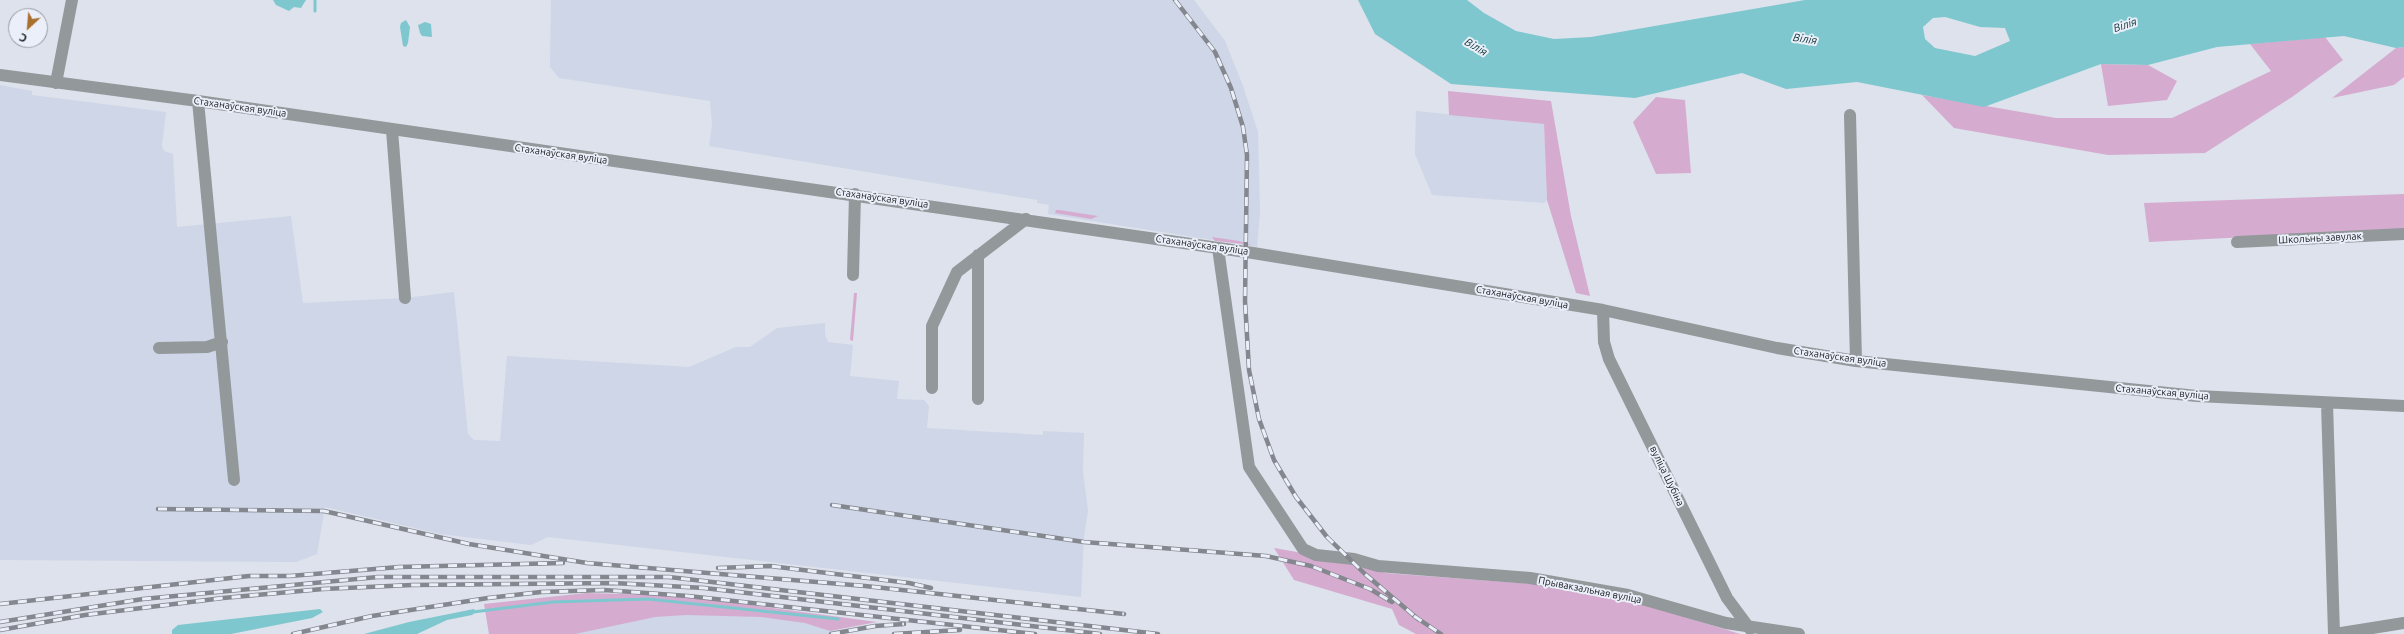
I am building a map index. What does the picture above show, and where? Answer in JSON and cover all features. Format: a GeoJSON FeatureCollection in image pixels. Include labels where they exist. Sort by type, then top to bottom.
{"type":"FeatureCollection","features":[{"type":"Feature","properties":{"kind":"street"},"geometry":{"type":"LineString","coordinates":[[56,83],[72,0]]}},
{"type":"Feature","properties":{"kind":"street","name":"Стаханаўская вуліца"},"geometry":{"type":"LineString","coordinates":[[0,75],[198,101],[674,171],[855,194],[1218,248],[1603,310],[1777,348],[1856,361],[2175,394],[2404,406]]}},
{"type":"Feature","properties":{"kind":"street"},"geometry":{"type":"LineString","coordinates":[[198,101],[234,480]]}},
{"type":"Feature","properties":{"kind":"street"},"geometry":{"type":"LineString","coordinates":[[1850,115],[1856,361]]}},
{"type":"Feature","properties":{"kind":"street"},"geometry":{"type":"LineString","coordinates":[[392,130],[405,298]]}},
{"type":"Feature","properties":{"kind":"street"},"geometry":{"type":"LineString","coordinates":[[853,275],[855,194]]}},
{"type":"Feature","properties":{"kind":"street"},"geometry":{"type":"LineString","coordinates":[[932,388],[932,326],[957,272],[1026,219]]}},
{"type":"Feature","properties":{"kind":"street","name":"Школьны завулак"},"geometry":{"type":"LineString","coordinates":[[2237,242],[2404,234]]}},
{"type":"Feature","properties":{"kind":"street","name":"Прывакзальная вуліца"},"geometry":{"type":"LineString","coordinates":[[1218,248],[1249,467],[1303,549],[1316,555],[1354,559],[1378,566],[1537,580],[1628,595],[1750,630],[1799,634]]}},
{"type":"Feature","properties":{"kind":"street"},"geometry":{"type":"LineString","coordinates":[[978,255],[978,399]]}},
{"type":"Feature","properties":{"kind":"street","name":"вуліца Шубіна"},"geometry":{"type":"LineString","coordinates":[[1603,310],[1604,342],[1609,359],[1727,598],[1750,630]]}},
{"type":"Feature","properties":{"kind":"street"},"geometry":{"type":"LineString","coordinates":[[159,348],[207,347],[222,342]]}},
{"type":"Feature","properties":{"kind":"street"},"geometry":{"type":"LineString","coordinates":[[2327,403],[2334,634],[2404,623]]}},
{"type":"Feature","properties":{"kind":"shaded area"},"geometry":{"type":"Polygon","coordinates":[[[551,0],[1194,0],[1225,41],[1243,86],[1258,132],[1260,212],[1257,247],[1048,214],[1049,205],[1037,203],[1037,200],[709,146],[712,125],[710,101],[559,78],[550,67],[551,0]]]}},
{"type":"Feature","properties":{"kind":"shaded area"},"geometry":{"type":"Polygon","coordinates":[[[2325,37],[2343,60],[2292,97],[2205,153],[2108,155],[1954,128],[1922,95],[2056,118],[2172,118],[2271,71],[2250,44],[2325,37]]]}},
{"type":"Feature","properties":{"kind":"shaded area"},"geometry":{"type":"Polygon","coordinates":[[[2404,47],[2404,77],[2394,85],[2332,98],[2396,48],[2404,47]]]}},
{"type":"Feature","properties":{"kind":"shaded area"},"geometry":{"type":"Polygon","coordinates":[[[2101,64],[2148,65],[2177,81],[2167,100],[2108,106],[2101,64]]]}},
{"type":"Feature","properties":{"kind":"shaded area"},"geometry":{"type":"Polygon","coordinates":[[[0,85],[32,91],[32,95],[166,112],[162,146],[164,151],[173,154],[177,227],[291,216],[303,303],[405,298],[454,292],[468,434],[474,440],[500,441],[507,356],[689,367],[736,347],[750,347],[777,328],[825,323],[825,334],[828,342],[853,345],[850,376],[899,381],[897,399],[924,400],[929,406],[927,428],[1043,435],[1043,431],[1084,433],[1083,471],[1088,511],[1084,536],[1081,597],[548,537],[531,545],[440,534],[325,507],[317,554],[296,562],[0,560],[0,85]]]}},
{"type":"Feature","properties":{"kind":"shaded area"},"geometry":{"type":"Polygon","coordinates":[[[1448,91],[1551,101],[1571,216],[1590,296],[1576,293],[1547,200],[1544,124],[1449,115],[1448,91]]]}},
{"type":"Feature","properties":{"kind":"shaded area"},"geometry":{"type":"Polygon","coordinates":[[[1656,97],[1685,100],[1691,173],[1656,174],[1633,122],[1656,97]]]}},
{"type":"Feature","properties":{"kind":"shaded area"},"geometry":{"type":"Polygon","coordinates":[[[1416,111],[1544,124],[1547,200],[1544,203],[1432,195],[1415,154],[1416,111]]]}},
{"type":"Feature","properties":{"kind":"shaded area"},"geometry":{"type":"Polygon","coordinates":[[[2404,194],[2404,229],[2149,242],[2144,203],[2404,194]]]}},
{"type":"Feature","properties":{"kind":"shaded area"},"geometry":{"type":"Polygon","coordinates":[[[1056,210],[1098,216],[1091,219],[1055,213],[1056,210]]]}},
{"type":"Feature","properties":{"kind":"shaded area"},"geometry":{"type":"Polygon","coordinates":[[[1212,237],[1239,241],[1252,245],[1215,241],[1212,237]]]}},
{"type":"Feature","properties":{"kind":"shaded area"},"geometry":{"type":"Polygon","coordinates":[[[854,293],[857,293],[853,341],[850,340],[854,293]]]}},
{"type":"Feature","properties":{"kind":"shaded area"},"geometry":{"type":"Polygon","coordinates":[[[1274,548],[1360,563],[1385,573],[1534,584],[1628,599],[1740,634],[1416,634],[1399,625],[1392,609],[1294,580],[1274,548]]]}},
{"type":"Feature","properties":{"kind":"shaded area"},"geometry":{"type":"Polygon","coordinates":[[[586,593],[660,595],[698,598],[877,622],[830,631],[805,623],[761,617],[686,615],[655,617],[575,634],[489,634],[484,604],[586,593]]]}},
{"type":"Feature","properties":{"kind":"shaded area"},"geometry":{"type":"Polygon","coordinates":[[[647,608],[826,622],[844,634],[519,634],[647,608]]]}},
{"type":"Feature","properties":{"kind":"water"},"geometry":{"type":"Polygon","coordinates":[[[273,0],[306,0],[301,8],[294,7],[289,11],[276,5],[273,0]]]}},
{"type":"Feature","properties":{"kind":"water","name":"Вілія"},"geometry":{"type":"Polygon","coordinates":[[[1358,0],[1467,0],[1484,13],[1516,31],[1554,39],[1591,37],[1805,0],[2404,0],[2404,47],[2396,48],[2344,36],[2217,47],[2148,65],[2101,64],[1984,107],[1857,82],[1786,89],[1742,73],[1635,98],[1451,84],[1375,34],[1358,0]],[[1945,17],[1933,18],[1923,27],[1925,39],[1935,48],[1975,56],[2010,41],[2005,28],[1980,27],[1945,17]]]}},
{"type":"Feature","properties":{"kind":"water"},"geometry":{"type":"Polygon","coordinates":[[[406,20],[410,27],[406,47],[403,46],[400,27],[401,23],[406,20]]]}},
{"type":"Feature","properties":{"kind":"water"},"geometry":{"type":"Polygon","coordinates":[[[425,22],[431,24],[432,37],[422,36],[420,33],[418,25],[425,22]]]}},
{"type":"Feature","properties":{"kind":"water"},"geometry":{"type":"Polygon","coordinates":[[[320,609],[323,612],[312,618],[231,634],[172,634],[172,630],[178,625],[320,609]]]}},
{"type":"Feature","properties":{"kind":"water"},"geometry":{"type":"Polygon","coordinates":[[[474,609],[476,612],[472,615],[447,620],[417,634],[364,634],[409,622],[474,609]]]}},
{"type":"Feature","properties":{"kind":"waterway"},"geometry":{"type":"LineString","coordinates":[[315,0],[315,11]]}},
{"type":"Feature","properties":{"kind":"waterway"},"geometry":{"type":"LineString","coordinates":[[473,612],[553,602],[648,599],[838,619]]}},
{"type":"Feature","properties":{"kind":"railway"},"geometry":{"type":"LineString","coordinates":[[1175,0],[1215,52],[1231,88],[1243,127],[1247,155],[1245,301],[1249,370],[1259,419],[1274,460],[1296,497],[1327,537],[1365,574],[1418,619]]}},
{"type":"Feature","properties":{"kind":"railway"},"geometry":{"type":"LineString","coordinates":[[832,505],[1084,542],[1266,556],[1311,566],[1370,589],[1392,602]]}},
{"type":"Feature","properties":{"kind":"railway"},"geometry":{"type":"LineString","coordinates":[[158,509],[324,511],[469,544],[587,563],[865,586],[1124,614]]}},
{"type":"Feature","properties":{"kind":"railway"},"geometry":{"type":"LineString","coordinates":[[0,604],[249,576],[290,576],[399,567],[563,563]]}},
{"type":"Feature","properties":{"kind":"railway"},"geometry":{"type":"LineString","coordinates":[[718,568],[770,566],[909,583],[931,588]]}},
{"type":"Feature","properties":{"kind":"railway"},"geometry":{"type":"LineString","coordinates":[[0,622],[143,599],[378,577],[669,577],[1158,634]]}},
{"type":"Feature","properties":{"kind":"railway"},"geometry":{"type":"LineString","coordinates":[[0,630],[85,615],[223,598],[323,589],[412,585],[614,583],[704,588],[1100,634]]}},
{"type":"Feature","properties":{"kind":"railway"},"geometry":{"type":"LineString","coordinates":[[293,634],[372,616],[488,598],[541,592],[604,590],[688,596],[1035,634]]}},
{"type":"Feature","properties":{"kind":"railway"},"geometry":{"type":"LineString","coordinates":[[1414,616],[1441,634]]}},
{"type":"Feature","properties":{"kind":"railway"},"geometry":{"type":"LineString","coordinates":[[831,634],[875,626],[904,624]]}},
{"type":"Feature","properties":{"kind":"railway"},"geometry":{"type":"LineString","coordinates":[[894,634],[960,630]]}}]}
